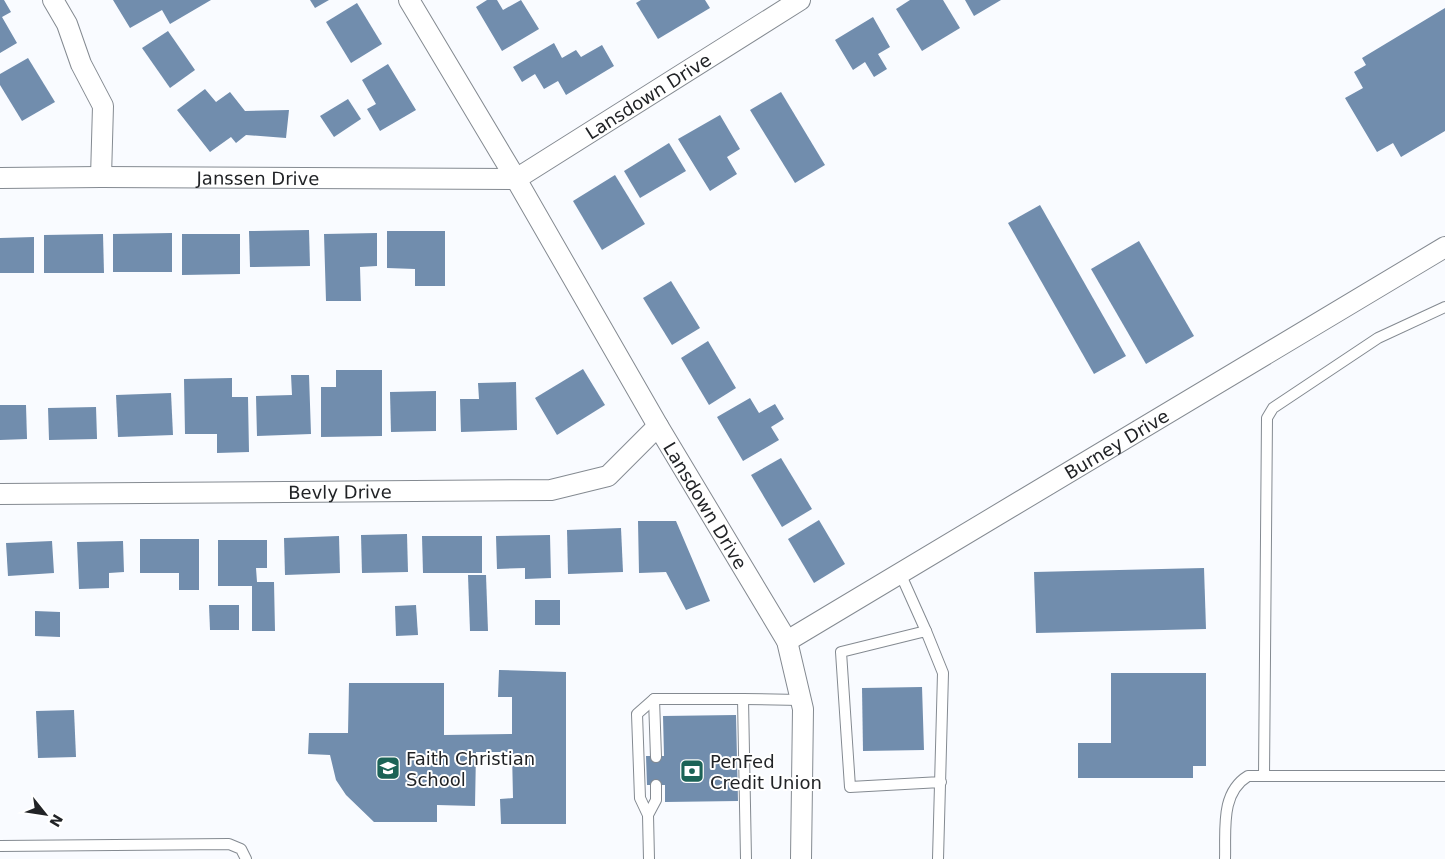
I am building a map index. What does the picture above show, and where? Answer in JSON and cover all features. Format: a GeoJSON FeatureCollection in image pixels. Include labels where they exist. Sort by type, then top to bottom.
{"type":"FeatureCollection","features":[{"type":"Feature","properties":{"kind":"street"},"geometry":{"type":"LineString","coordinates":[[53,0],[67,24],[81,64],[104,106],[101,177]]}},
{"type":"Feature","properties":{"kind":"street","name":"Lansdown Drive"},"geometry":{"type":"LineString","coordinates":[[409,0],[516,179],[658,426],[787,641],[802,709],[800,859]]}},
{"type":"Feature","properties":{"kind":"street"},"geometry":{"type":"LineString","coordinates":[[778,6],[800,0]]}},
{"type":"Feature","properties":{"kind":"street","name":"Lansdown Drive"},"geometry":{"type":"LineString","coordinates":[[516,179],[778,6]]}},
{"type":"Feature","properties":{"kind":"street","name":"Janssen Drive"},"geometry":{"type":"LineString","coordinates":[[0,178],[516,179]]}},
{"type":"Feature","properties":{"kind":"street","name":"Burney Drive"},"geometry":{"type":"LineString","coordinates":[[787,641],[1445,247]]}},
{"type":"Feature","properties":{"kind":"street","name":"Bevly Drive"},"geometry":{"type":"LineString","coordinates":[[0,494],[551,490],[608,476],[658,426]]}},
{"type":"Feature","properties":{"kind":"lane"},"geometry":{"type":"LineString","coordinates":[[1264,776],[1267,418],[1273,408],[1378,338],[1445,306]]}},
{"type":"Feature","properties":{"kind":"lane"},"geometry":{"type":"LineString","coordinates":[[900,574],[943,673],[938,859]]}},
{"type":"Feature","properties":{"kind":"lane"},"geometry":{"type":"LineString","coordinates":[[926,631],[842,652],[850,787],[940,782]]}},
{"type":"Feature","properties":{"kind":"lane"},"geometry":{"type":"LineString","coordinates":[[649,859],[648,815],[640,798],[637,714],[654,699],[800,700]]}},
{"type":"Feature","properties":{"kind":"lane"},"geometry":{"type":"LineString","coordinates":[[654,699],[656,756]]}},
{"type":"Feature","properties":{"kind":"lane"},"geometry":{"type":"LineString","coordinates":[[743,699],[746,859]]}},
{"type":"Feature","properties":{"kind":"lane"},"geometry":{"type":"LineString","coordinates":[[1225,859],[1227,807],[1233,790],[1248,776],[1445,776]]}},
{"type":"Feature","properties":{"kind":"lane"},"geometry":{"type":"LineString","coordinates":[[648,815],[656,800],[656,785]]}},
{"type":"Feature","properties":{"kind":"lane"},"geometry":{"type":"LineString","coordinates":[[0,846],[229,844],[241,849],[246,859]]}},
{"type":"Feature","properties":{"kind":"building"},"geometry":{"type":"Polygon","coordinates":[[[0,0],[4,0],[11,12],[2,17],[17,43],[0,53],[0,0]]]}},
{"type":"Feature","properties":{"kind":"building"},"geometry":{"type":"Polygon","coordinates":[[[113,0],[211,0],[170,24],[162,10],[130,28],[113,0]]]}},
{"type":"Feature","properties":{"kind":"building"},"geometry":{"type":"Polygon","coordinates":[[[310,0],[329,0],[315,8],[310,0]]]}},
{"type":"Feature","properties":{"kind":"building"},"geometry":{"type":"Polygon","coordinates":[[[487,0],[497,0],[503,10],[521,0],[539,29],[502,51],[476,7],[487,0]]]}},
{"type":"Feature","properties":{"kind":"building"},"geometry":{"type":"Polygon","coordinates":[[[641,0],[705,0],[710,8],[658,39],[636,3],[641,0]]]}},
{"type":"Feature","properties":{"kind":"building"},"geometry":{"type":"Polygon","coordinates":[[[910,0],[943,0],[960,28],[922,51],[896,9],[910,0]]]}},
{"type":"Feature","properties":{"kind":"building"},"geometry":{"type":"Polygon","coordinates":[[[965,0],[1001,0],[974,16],[965,0]]]}},
{"type":"Feature","properties":{"kind":"building"},"geometry":{"type":"Polygon","coordinates":[[[357,3],[382,44],[351,63],[326,22],[357,3]]]}},
{"type":"Feature","properties":{"kind":"building"},"geometry":{"type":"Polygon","coordinates":[[[1445,8],[1445,131],[1401,157],[1393,143],[1377,152],[1345,98],[1363,88],[1354,72],[1366,65],[1362,58],[1445,8]]]}},
{"type":"Feature","properties":{"kind":"building"},"geometry":{"type":"Polygon","coordinates":[[[873,17],[890,47],[878,54],[887,69],[874,77],[865,62],[853,70],[835,40],[873,17]]]}},
{"type":"Feature","properties":{"kind":"building"},"geometry":{"type":"Polygon","coordinates":[[[168,31],[195,70],[170,88],[142,48],[168,31]]]}},
{"type":"Feature","properties":{"kind":"building"},"geometry":{"type":"Polygon","coordinates":[[[554,43],[562,58],[576,50],[581,57],[602,45],[614,66],[566,95],[558,81],[544,89],[535,74],[522,82],[513,67],[554,43]]]}},
{"type":"Feature","properties":{"kind":"building"},"geometry":{"type":"Polygon","coordinates":[[[28,58],[55,102],[22,121],[0,85],[0,74],[28,58]]]}},
{"type":"Feature","properties":{"kind":"building"},"geometry":{"type":"Polygon","coordinates":[[[388,64],[416,110],[380,131],[367,109],[376,104],[362,80],[388,64]]]}},
{"type":"Feature","properties":{"kind":"building"},"geometry":{"type":"Polygon","coordinates":[[[205,89],[216,102],[230,92],[245,111],[289,110],[286,138],[246,135],[236,143],[231,137],[210,152],[177,110],[205,89]]]}},
{"type":"Feature","properties":{"kind":"building"},"geometry":{"type":"Polygon","coordinates":[[[781,92],[825,165],[795,183],[750,110],[781,92]]]}},
{"type":"Feature","properties":{"kind":"building"},"geometry":{"type":"Polygon","coordinates":[[[348,99],[361,119],[334,137],[320,116],[348,99]]]}},
{"type":"Feature","properties":{"kind":"building"},"geometry":{"type":"Polygon","coordinates":[[[720,115],[740,149],[727,157],[737,174],[710,191],[678,139],[720,115]]]}},
{"type":"Feature","properties":{"kind":"building"},"geometry":{"type":"Polygon","coordinates":[[[669,143],[686,171],[640,198],[624,171],[669,143]]]}},
{"type":"Feature","properties":{"kind":"building"},"geometry":{"type":"Polygon","coordinates":[[[615,175],[645,224],[602,250],[573,201],[615,175]]]}},
{"type":"Feature","properties":{"kind":"building"},"geometry":{"type":"Polygon","coordinates":[[[1040,205],[1126,356],[1094,374],[1008,223],[1040,205]]]}},
{"type":"Feature","properties":{"kind":"building"},"geometry":{"type":"Polygon","coordinates":[[[309,230],[310,266],[250,267],[249,231],[309,230]]]}},
{"type":"Feature","properties":{"kind":"building"},"geometry":{"type":"Polygon","coordinates":[[[387,231],[445,231],[445,286],[415,286],[415,269],[387,268],[387,231]]]}},
{"type":"Feature","properties":{"kind":"building"},"geometry":{"type":"Polygon","coordinates":[[[172,233],[172,272],[113,272],[113,234],[172,233]]]}},
{"type":"Feature","properties":{"kind":"building"},"geometry":{"type":"Polygon","coordinates":[[[377,233],[377,266],[360,267],[361,301],[326,301],[324,234],[377,233]]]}},
{"type":"Feature","properties":{"kind":"building"},"geometry":{"type":"Polygon","coordinates":[[[103,234],[104,273],[44,273],[44,235],[103,234]]]}},
{"type":"Feature","properties":{"kind":"building"},"geometry":{"type":"Polygon","coordinates":[[[182,234],[240,234],[240,274],[182,275],[182,234]]]}},
{"type":"Feature","properties":{"kind":"building"},"geometry":{"type":"Polygon","coordinates":[[[34,237],[34,273],[0,273],[0,238],[34,237]]]}},
{"type":"Feature","properties":{"kind":"building"},"geometry":{"type":"Polygon","coordinates":[[[1139,241],[1194,336],[1146,364],[1091,269],[1139,241]]]}},
{"type":"Feature","properties":{"kind":"building"},"geometry":{"type":"Polygon","coordinates":[[[671,281],[700,328],[672,345],[643,298],[671,281]]]}},
{"type":"Feature","properties":{"kind":"building"},"geometry":{"type":"Polygon","coordinates":[[[708,341],[736,388],[709,405],[681,358],[708,341]]]}},
{"type":"Feature","properties":{"kind":"building"},"geometry":{"type":"Polygon","coordinates":[[[583,369],[605,405],[557,435],[535,398],[583,369]]]}},
{"type":"Feature","properties":{"kind":"building"},"geometry":{"type":"Polygon","coordinates":[[[336,370],[382,370],[382,436],[321,437],[321,387],[336,387],[336,370]]]}},
{"type":"Feature","properties":{"kind":"building"},"geometry":{"type":"Polygon","coordinates":[[[291,375],[309,375],[311,434],[257,436],[256,396],[292,395],[291,375]]]}},
{"type":"Feature","properties":{"kind":"building"},"geometry":{"type":"Polygon","coordinates":[[[232,378],[232,397],[248,397],[249,452],[217,453],[217,434],[185,434],[184,379],[232,378]]]}},
{"type":"Feature","properties":{"kind":"building"},"geometry":{"type":"Polygon","coordinates":[[[516,382],[517,430],[461,432],[460,399],[479,399],[478,383],[516,382]]]}},
{"type":"Feature","properties":{"kind":"building"},"geometry":{"type":"Polygon","coordinates":[[[436,391],[436,431],[391,432],[390,392],[436,391]]]}},
{"type":"Feature","properties":{"kind":"building"},"geometry":{"type":"Polygon","coordinates":[[[171,393],[173,435],[118,437],[116,395],[171,393]]]}},
{"type":"Feature","properties":{"kind":"building"},"geometry":{"type":"Polygon","coordinates":[[[750,398],[759,413],[775,404],[784,419],[771,427],[779,440],[743,461],[717,417],[750,398]]]}},
{"type":"Feature","properties":{"kind":"building"},"geometry":{"type":"Polygon","coordinates":[[[0,405],[26,405],[27,439],[0,440],[0,405]]]}},
{"type":"Feature","properties":{"kind":"building"},"geometry":{"type":"Polygon","coordinates":[[[96,407],[97,439],[49,440],[48,408],[96,407]]]}},
{"type":"Feature","properties":{"kind":"building"},"geometry":{"type":"Polygon","coordinates":[[[781,458],[812,509],[782,527],[751,475],[781,458]]]}},
{"type":"Feature","properties":{"kind":"building"},"geometry":{"type":"Polygon","coordinates":[[[819,520],[845,564],[814,583],[788,539],[819,520]]]}},
{"type":"Feature","properties":{"kind":"building"},"geometry":{"type":"Polygon","coordinates":[[[638,521],[676,521],[710,601],[686,610],[666,572],[639,573],[638,521]]]}},
{"type":"Feature","properties":{"kind":"building"},"geometry":{"type":"Polygon","coordinates":[[[621,528],[623,572],[568,574],[567,530],[621,528]]]}},
{"type":"Feature","properties":{"kind":"building"},"geometry":{"type":"Polygon","coordinates":[[[407,534],[408,572],[362,573],[361,535],[407,534]]]}},
{"type":"Feature","properties":{"kind":"building"},"geometry":{"type":"Polygon","coordinates":[[[550,535],[551,578],[525,579],[525,568],[497,569],[496,536],[550,535]]]}},
{"type":"Feature","properties":{"kind":"building"},"geometry":{"type":"Polygon","coordinates":[[[339,536],[340,573],[285,575],[284,538],[339,536]]]}},
{"type":"Feature","properties":{"kind":"building"},"geometry":{"type":"Polygon","coordinates":[[[422,536],[482,536],[482,573],[423,573],[422,536]]]}},
{"type":"Feature","properties":{"kind":"building"},"geometry":{"type":"Polygon","coordinates":[[[140,539],[199,539],[199,590],[179,590],[179,573],[140,573],[140,539]]]}},
{"type":"Feature","properties":{"kind":"building"},"geometry":{"type":"Polygon","coordinates":[[[218,540],[267,540],[267,568],[256,568],[257,582],[274,582],[275,631],[252,631],[252,586],[218,586],[218,540]]]}},
{"type":"Feature","properties":{"kind":"building"},"geometry":{"type":"Polygon","coordinates":[[[52,541],[54,573],[8,576],[6,543],[52,541]]]}},
{"type":"Feature","properties":{"kind":"building"},"geometry":{"type":"Polygon","coordinates":[[[123,541],[124,572],[109,573],[109,588],[79,589],[77,542],[123,541]]]}},
{"type":"Feature","properties":{"kind":"building"},"geometry":{"type":"Polygon","coordinates":[[[1204,568],[1206,629],[1036,633],[1034,572],[1204,568]]]}},
{"type":"Feature","properties":{"kind":"building"},"geometry":{"type":"Polygon","coordinates":[[[468,575],[486,575],[488,631],[470,631],[468,575]]]}},
{"type":"Feature","properties":{"kind":"building"},"geometry":{"type":"Polygon","coordinates":[[[535,600],[560,600],[560,625],[535,625],[535,600]]]}},
{"type":"Feature","properties":{"kind":"building"},"geometry":{"type":"Polygon","coordinates":[[[209,605],[239,605],[239,630],[210,630],[209,605]]]}},
{"type":"Feature","properties":{"kind":"building"},"geometry":{"type":"Polygon","coordinates":[[[416,605],[418,635],[396,636],[395,606],[416,605]]]}},
{"type":"Feature","properties":{"kind":"building"},"geometry":{"type":"Polygon","coordinates":[[[35,611],[60,612],[60,637],[35,636],[35,611]]]}},
{"type":"Feature","properties":{"kind":"building"},"geometry":{"type":"Polygon","coordinates":[[[499,670],[566,672],[566,824],[501,824],[500,799],[513,798],[512,752],[476,752],[475,806],[437,805],[437,822],[374,822],[346,795],[336,780],[330,755],[308,754],[309,733],[348,733],[349,683],[444,683],[444,735],[512,734],[512,697],[498,697],[499,670]]]}},
{"type":"Feature","properties":{"kind":"building"},"geometry":{"type":"Polygon","coordinates":[[[1111,673],[1206,673],[1206,766],[1193,766],[1193,778],[1078,778],[1078,743],[1111,743],[1111,673]]]}},
{"type":"Feature","properties":{"kind":"building"},"geometry":{"type":"Polygon","coordinates":[[[922,687],[924,750],[863,751],[862,688],[922,687]]]}},
{"type":"Feature","properties":{"kind":"building"},"geometry":{"type":"Polygon","coordinates":[[[74,710],[76,757],[38,758],[36,711],[74,710]]]}},
{"type":"Feature","properties":{"kind":"building","name":"PenFed Credit Union"},"geometry":{"type":"Polygon","coordinates":[[[736,715],[738,801],[665,802],[665,785],[647,785],[646,756],[664,756],[663,716],[736,715]]]}},
{"type":"Feature","properties":{"kind":"place","name":"Faith Christian School"},"geometry":{"type":"Point","coordinates":[388,768]}},
{"type":"Feature","properties":{"kind":"place","name":"PenFed Credit Union"},"geometry":{"type":"Point","coordinates":[692,771]}}]}
